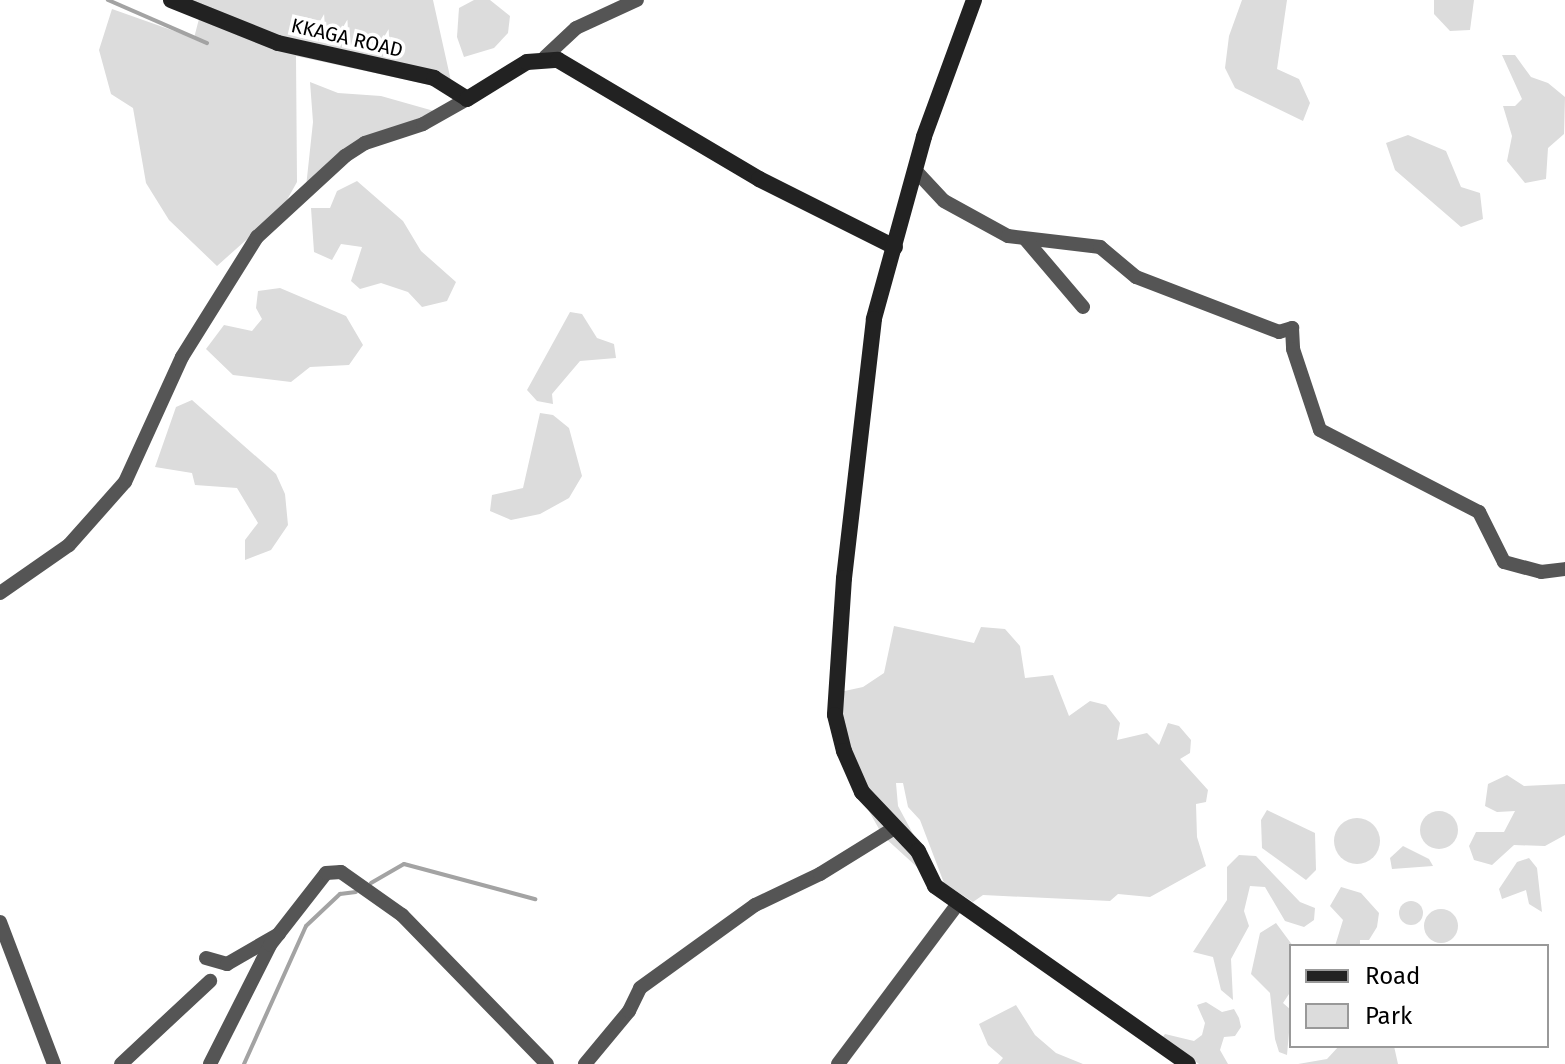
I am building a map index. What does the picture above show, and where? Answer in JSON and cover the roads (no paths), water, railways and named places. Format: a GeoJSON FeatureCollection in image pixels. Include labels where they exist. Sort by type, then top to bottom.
{"type":"FeatureCollection","features":[{"type":"Feature","properties":{"kind":"street","name":"KKAGA ROAD"},"geometry":{"type":"LineString","coordinates":[[171,0],[278,43],[434,78],[467,99]]}},
{"type":"Feature","properties":{"kind":"street"},"geometry":{"type":"LineString","coordinates":[[0,593],[69,545],[125,482],[182,357],[257,237],[345,156],[365,143],[423,124],[527,62],[545,57],[576,28],[637,0]]}},
{"type":"Feature","properties":{"kind":"street"},"geometry":{"type":"LineString","coordinates":[[974,0],[915,170],[874,319],[866,374],[835,715],[844,751],[862,792],[893,829],[918,851],[935,886],[1188,1064]]}},
{"type":"Feature","properties":{"kind":"street"},"geometry":{"type":"LineString","coordinates":[[545,57],[583,72],[759,179],[895,247]]}},
{"type":"Feature","properties":{"kind":"street"},"geometry":{"type":"LineString","coordinates":[[915,170],[944,201],[983,224],[1026,240],[1100,247],[1136,277],[1279,332],[1292,328],[1293,349],[1320,430],[1479,512],[1504,562],[1541,572],[1565,569]]}},
{"type":"Feature","properties":{"kind":"street"},"geometry":{"type":"LineString","coordinates":[[1026,240],[1083,307]]}},
{"type":"Feature","properties":{"kind":"street"},"geometry":{"type":"LineString","coordinates":[[585,1064],[629,1011],[640,988],[755,905],[820,874],[893,829]]}},
{"type":"Feature","properties":{"kind":"street"},"geometry":{"type":"LineString","coordinates":[[210,1064],[279,934],[326,873],[341,872],[402,915],[547,1064]]}},
{"type":"Feature","properties":{"kind":"street"},"geometry":{"type":"LineString","coordinates":[[838,1064],[959,902]]}},
{"type":"Feature","properties":{"kind":"street"},"geometry":{"type":"LineString","coordinates":[[0,922],[54,1064]]}},
{"type":"Feature","properties":{"kind":"street"},"geometry":{"type":"LineString","coordinates":[[206,958],[227,964],[279,934]]}},
{"type":"Feature","properties":{"kind":"street"},"geometry":{"type":"LineString","coordinates":[[121,1064],[210,981]]}},
{"type":"Feature","properties":{"kind":"waterway"},"geometry":{"type":"LineString","coordinates":[[108,0],[207,43]]}},
{"type":"Feature","properties":{"kind":"waterway"},"geometry":{"type":"LineString","coordinates":[[371,883],[404,864],[535,899]]}},
{"type":"Feature","properties":{"kind":"waterway"},"geometry":{"type":"LineString","coordinates":[[244,1064],[306,926],[340,894],[356,892]]}}]}
